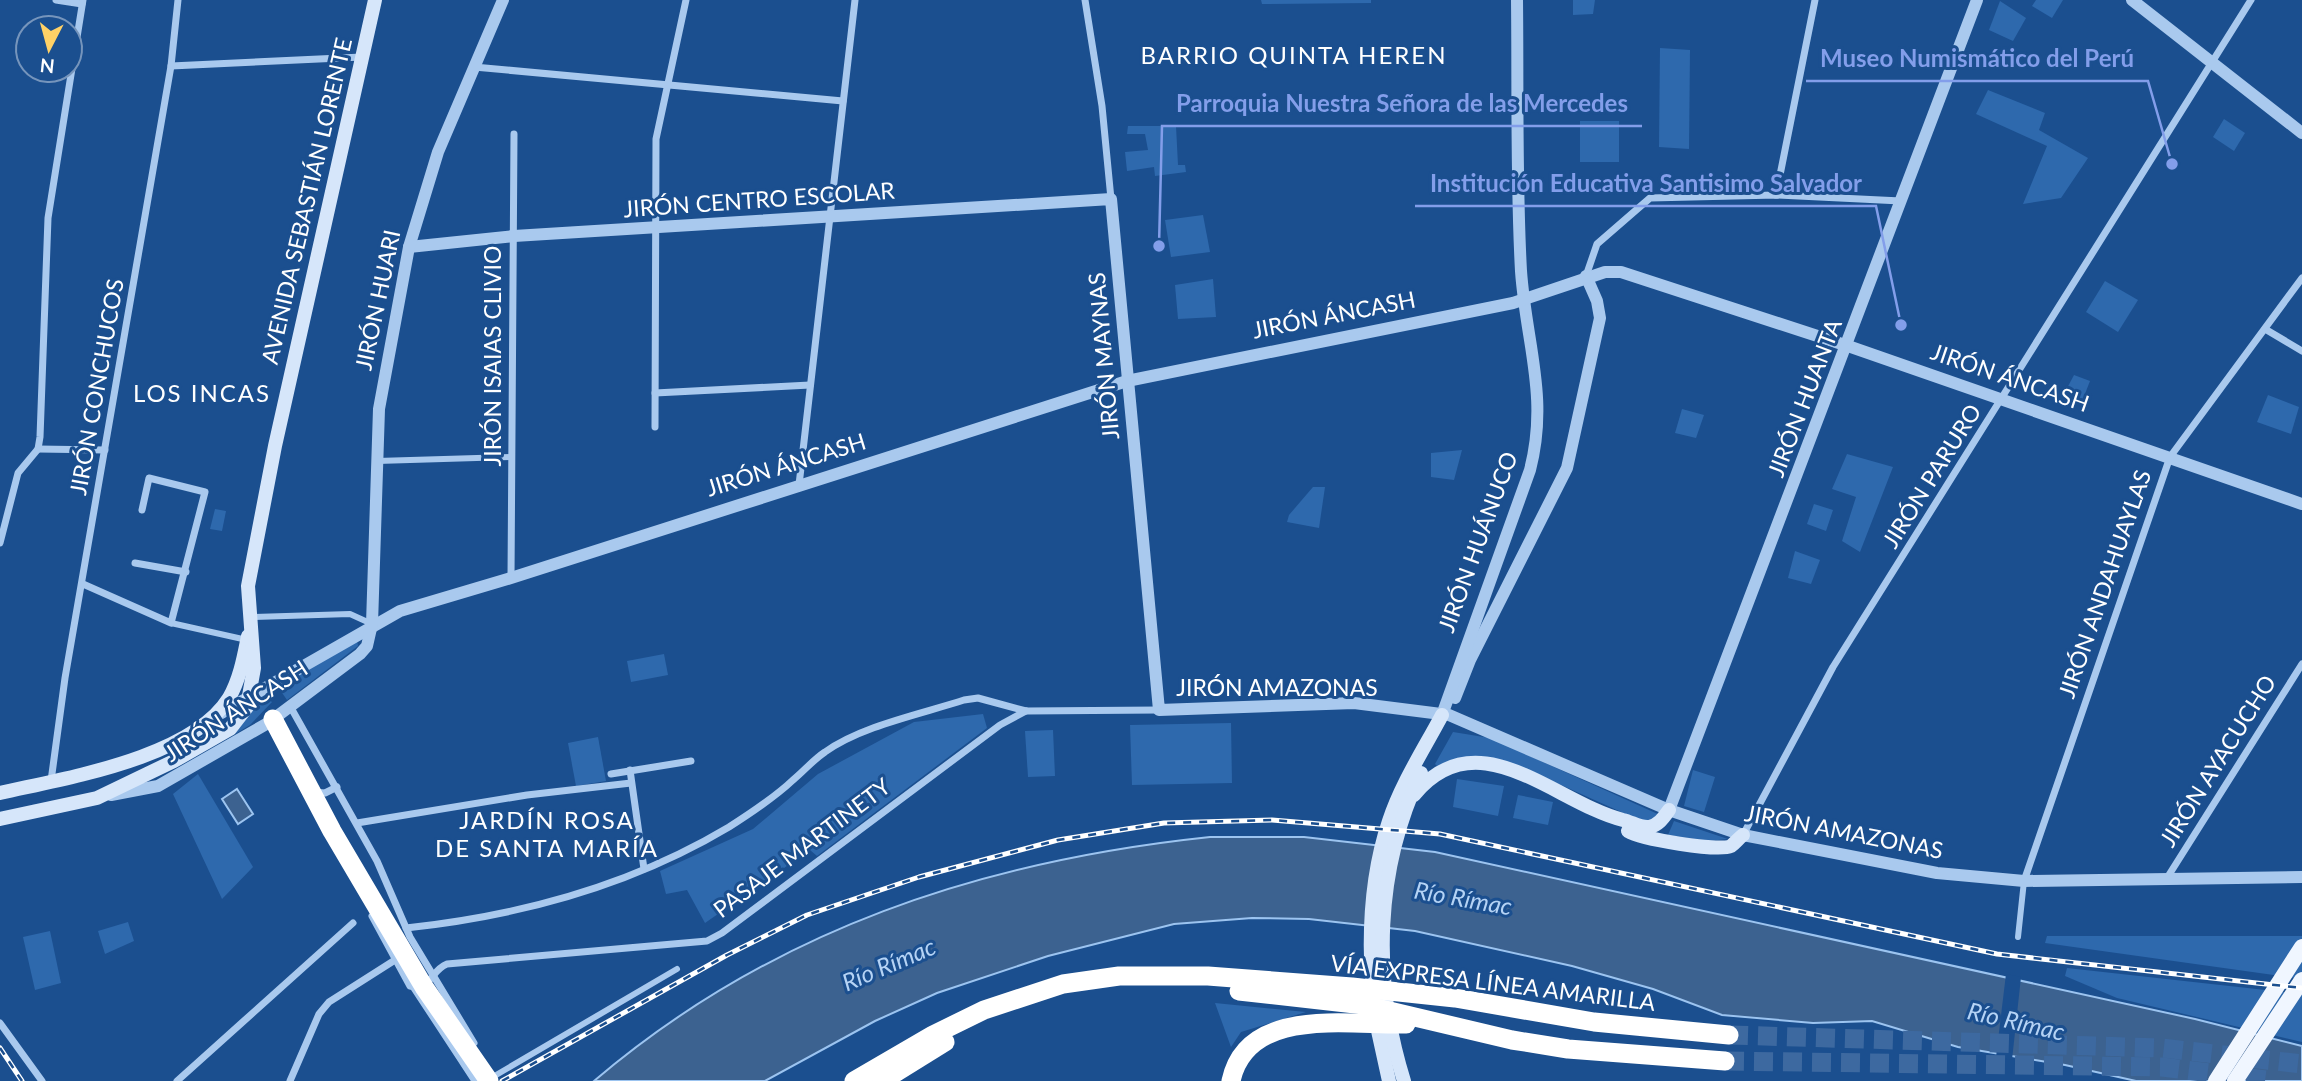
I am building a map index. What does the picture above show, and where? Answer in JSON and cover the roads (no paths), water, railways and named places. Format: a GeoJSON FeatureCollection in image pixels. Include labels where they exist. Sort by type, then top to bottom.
{"type":"FeatureCollection","features":[{"type":"Feature","properties":{"kind":"highway"},"geometry":{"type":"LineString","coordinates":[[271,721],[308,790],[424,987],[490,1080]]}},
{"type":"Feature","properties":{"kind":"highway","name":"VÍA EXPRESA LÍNEA AMARILLA"},"geometry":{"type":"LineString","coordinates":[[854,1081],[933,1035],[994,1006],[1063,984],[1128,975],[1240,978],[1433,995],[1594,1022],[1729,1035]]}},
{"type":"Feature","properties":{"kind":"highway","name":"VÍA EXPRESA LÍNEA AMARILLA"},"geometry":{"type":"LineString","coordinates":[[883,1081],[952,1039],[999,1017],[1053,1000],[1115,989],[1174,986],[1364,1005],[1512,1040],[1568,1049],[1725,1061]]}},
{"type":"Feature","properties":{"kind":"highway"},"geometry":{"type":"LineString","coordinates":[[1231,1081],[1244,1053],[1267,1037],[1293,1026],[1317,1022],[1438,1022]]}},
{"type":"Feature","properties":{"kind":"main road","name":"AVENIDA SEBASTIÁN LORENTE"},"geometry":{"type":"LineString","coordinates":[[252,695],[254,641],[248,586],[275,446],[374,0]]}},
{"type":"Feature","properties":{"kind":"main road","name":"AVENIDA SEBASTIÁN LORENTE"},"geometry":{"type":"LineString","coordinates":[[210,720],[233,690],[251,617]]}},
{"type":"Feature","properties":{"kind":"main road","name":"JIRÓN ÁNCASH"},"geometry":{"type":"LineString","coordinates":[[0,819],[97,797],[174,761],[230,729],[242,716],[252,695]]}},
{"type":"Feature","properties":{"kind":"main road","name":"JIRÓN HUÁNUCO"},"geometry":{"type":"LineString","coordinates":[[1394,823],[1412,797],[1445,715]]}},
{"type":"Feature","properties":{"kind":"main road","name":"JIRÓN HUÁNUCO"},"geometry":{"type":"LineString","coordinates":[[1404,1081],[1389,1057],[1374,1014],[1370,927],[1376,877],[1394,823],[1445,715]]}},
{"type":"Feature","properties":{"kind":"main road","name":"JIRÓN ÁNCASH"},"geometry":{"type":"LineString","coordinates":[[0,793],[133,761],[166,746],[210,720]]}},
{"type":"Feature","properties":{"kind":"main road"},"geometry":{"type":"LineString","coordinates":[[1412,797],[1444,770],[1474,762],[1490,762],[1530,776],[1611,818],[1648,827],[1660,822],[1669,810]]}},
{"type":"Feature","properties":{"kind":"main road"},"geometry":{"type":"LineString","coordinates":[[1611,818],[1633,834],[1717,847],[1729,846],[1743,835]]}},
{"type":"Feature","properties":{"kind":"main road"},"geometry":{"type":"LineString","coordinates":[[2216,1081],[2302,947]]}},
{"type":"Feature","properties":{"kind":"main road"},"geometry":{"type":"LineString","coordinates":[[2235,1081],[2302,980]]}},
{"type":"Feature","properties":{"kind":"main road","name":"JIRÓN HUÁNUCO"},"geometry":{"type":"LineString","coordinates":[[1389,1057],[1389,1081]]}},
{"type":"Feature","properties":{"kind":"street"},"geometry":{"type":"LineString","coordinates":[[0,543],[18,473],[38,449],[48,218],[83,2],[56,0]]}},
{"type":"Feature","properties":{"kind":"street","name":"JIRÓN CONCHUCOS"},"geometry":{"type":"LineString","coordinates":[[51,781],[65,678],[172,66],[178,0]]}},
{"type":"Feature","properties":{"kind":"street","name":"JIRÓN HUARI"},"geometry":{"type":"LineString","coordinates":[[372,624],[377,461],[384,374],[410,247],[438,152],[503,0]]}},
{"type":"Feature","properties":{"kind":"street"},"geometry":{"type":"LineString","coordinates":[[655,427],[656,139],[686,0]]}},
{"type":"Feature","properties":{"kind":"street"},"geometry":{"type":"LineString","coordinates":[[799,485],[855,0]]}},
{"type":"Feature","properties":{"kind":"street","name":"JIRÓN MAYNAS"},"geometry":{"type":"LineString","coordinates":[[1085,0],[1104,117],[1159,709]]}},
{"type":"Feature","properties":{"kind":"street","name":"JIRÓN HUÁNUCO"},"geometry":{"type":"LineString","coordinates":[[1445,715],[1530,470],[1539,431],[1536,377],[1523,300],[1517,0]]}},
{"type":"Feature","properties":{"kind":"street"},"geometry":{"type":"LineString","coordinates":[[1776,195],[1815,0]]}},
{"type":"Feature","properties":{"kind":"street","name":"JIRÓN HUANTA"},"geometry":{"type":"LineString","coordinates":[[1669,810],[1978,0]]}},
{"type":"Feature","properties":{"kind":"street"},"geometry":{"type":"LineString","coordinates":[[2132,0],[2302,133]]}},
{"type":"Feature","properties":{"kind":"street","name":"JIRÓN PARURO"},"geometry":{"type":"LineString","coordinates":[[1743,835],[1833,667],[2003,399],[2088,256],[2251,0]]}},
{"type":"Feature","properties":{"kind":"street"},"geometry":{"type":"LineString","coordinates":[[172,66],[362,57]]}},
{"type":"Feature","properties":{"kind":"street"},"geometry":{"type":"LineString","coordinates":[[474,67],[843,101]]}},
{"type":"Feature","properties":{"kind":"street","name":"JIRÓN ISAIAS CLIVIO"},"geometry":{"type":"LineString","coordinates":[[511,578],[514,134]]}},
{"type":"Feature","properties":{"kind":"street"},"geometry":{"type":"LineString","coordinates":[[1586,276],[1597,244],[1648,198],[1776,195],[1902,201]]}},
{"type":"Feature","properties":{"kind":"street","name":"JIRÓN CENTRO ESCOLAR"},"geometry":{"type":"LineString","coordinates":[[410,247],[514,236],[1111,199]]}},
{"type":"Feature","properties":{"kind":"street","name":"JIRÓN ÁNCASH"},"geometry":{"type":"LineString","coordinates":[[210,720],[396,612],[511,578],[1127,381],[1523,300],[1586,276],[1621,272],[1848,346],[2302,504]]}},
{"type":"Feature","properties":{"kind":"street","name":"JIRÓN HUÁNUCO"},"geometry":{"type":"LineString","coordinates":[[1445,715],[1569,462],[1600,317],[1598,301],[1586,276]]}},
{"type":"Feature","properties":{"kind":"street","name":"JIRÓN ANDAHUAYLAS"},"geometry":{"type":"LineString","coordinates":[[2018,937],[2024,881],[2170,457],[2302,278]]}},
{"type":"Feature","properties":{"kind":"street"},"geometry":{"type":"LineString","coordinates":[[2265,329],[2302,351]]}},
{"type":"Feature","properties":{"kind":"street"},"geometry":{"type":"LineString","coordinates":[[655,393],[810,385]]}},
{"type":"Feature","properties":{"kind":"street"},"geometry":{"type":"LineString","coordinates":[[38,449],[105,450]]}},
{"type":"Feature","properties":{"kind":"street"},"geometry":{"type":"LineString","coordinates":[[377,461],[512,457]]}},
{"type":"Feature","properties":{"kind":"street"},"geometry":{"type":"LineString","coordinates":[[142,510],[149,478],[205,492],[171,622]]}},
{"type":"Feature","properties":{"kind":"street"},"geometry":{"type":"LineString","coordinates":[[135,563],[186,572]]}},
{"type":"Feature","properties":{"kind":"street"},"geometry":{"type":"LineString","coordinates":[[83,584],[171,622],[247,640]]}},
{"type":"Feature","properties":{"kind":"street"},"geometry":{"type":"LineString","coordinates":[[251,617],[350,614],[372,624]]}},
{"type":"Feature","properties":{"kind":"street","name":"JIRÓN ÁNCASH"},"geometry":{"type":"LineString","coordinates":[[97,797],[158,786],[271,721],[360,654],[367,646],[372,624]]}},
{"type":"Feature","properties":{"kind":"street","name":"JIRÓN AYACUCHO"},"geometry":{"type":"LineString","coordinates":[[2167,879],[2302,664]]}},
{"type":"Feature","properties":{"kind":"street","name":"JIRÓN AMAZONAS"},"geometry":{"type":"LineString","coordinates":[[406,928],[520,910],[644,869],[728,827],[772,797],[825,752],[850,738],[964,700],[978,698],[1026,711],[1354,703],[1445,715],[1669,810],[1743,835],[1937,873],[2024,881],[2302,877]]}},
{"type":"Feature","properties":{"kind":"street"},"geometry":{"type":"LineString","coordinates":[[290,706],[337,787],[394,895],[406,928],[490,1080],[677,969]]}},
{"type":"Feature","properties":{"kind":"street","name":"PASAJE MARTINETY"},"geometry":{"type":"LineString","coordinates":[[414,988],[428,984],[437,969],[447,964],[707,941],[722,933],[1000,725],[1026,711]]}},
{"type":"Feature","properties":{"kind":"street"},"geometry":{"type":"LineString","coordinates":[[611,774],[691,761]]}},
{"type":"Feature","properties":{"kind":"street"},"geometry":{"type":"LineString","coordinates":[[629,770],[644,869]]}},
{"type":"Feature","properties":{"kind":"street"},"geometry":{"type":"LineString","coordinates":[[356,823],[527,795],[631,783]]}},
{"type":"Feature","properties":{"kind":"street"},"geometry":{"type":"LineString","coordinates":[[308,790],[325,793],[337,787]]}},
{"type":"Feature","properties":{"kind":"street"},"geometry":{"type":"LineString","coordinates":[[308,790],[395,960],[475,1081]]}},
{"type":"Feature","properties":{"kind":"street"},"geometry":{"type":"LineString","coordinates":[[177,1081],[354,923]]}},
{"type":"Feature","properties":{"kind":"street"},"geometry":{"type":"LineString","coordinates":[[290,1081],[319,1014],[329,1002],[395,960]]}},
{"type":"Feature","properties":{"kind":"street"},"geometry":{"type":"LineString","coordinates":[[0,1023],[42,1081]]}},
{"type":"Feature","properties":{"kind":"water"},"geometry":{"type":"Polygon","coordinates":[[[237,789],[253,814],[238,824],[222,799],[237,789]]]}},
{"type":"Feature","properties":{"kind":"water","name":"Río Rímac"},"geometry":{"type":"Polygon","coordinates":[[[1210,837],[1304,837],[1435,852],[2195,1019],[2302,1046],[2302,1081],[2136,1081],[2065,1065],[1958,1047],[1872,1021],[1813,1023],[1722,1015],[1653,989],[1572,966],[1415,931],[1309,919],[1252,918],[1174,924],[1048,956],[937,993],[875,1021],[765,1081],[594,1081],[662,1028],[733,983],[807,944],[883,911],[962,885],[1042,864],[1125,848],[1210,837]]]}},
{"type":"Feature","properties":{"kind":"tunnel"},"geometry":{"type":"LineString","coordinates":[[1729,1035],[2162,1048],[2302,1064]]}},
{"type":"Feature","properties":{"kind":"tunnel"},"geometry":{"type":"LineString","coordinates":[[1725,1061],[2162,1067],[2274,1081]]}},
{"type":"Feature","properties":{"kind":"railway"},"geometry":{"type":"LineString","coordinates":[[502,1081],[727,955],[807,915],[919,877],[1058,840],[1164,823],[1272,820],[1440,834],[1997,954],[2302,988]]}},
{"type":"Feature","properties":{"kind":"railway"},"geometry":{"type":"LineString","coordinates":[[0,1048],[22,1081]]}},
{"type":"Feature","properties":{"kind":"place","name":"Museo Numismático del Perú"},"geometry":{"type":"Point","coordinates":[2172,164]}},
{"type":"Feature","properties":{"kind":"place","name":"Parroquia Nuestra Señora de las Mercedes"},"geometry":{"type":"Point","coordinates":[1159,246]}},
{"type":"Feature","properties":{"kind":"place","name":"Institución Educativa Santisimo Salvador"},"geometry":{"type":"Point","coordinates":[1901,325]}},
{"type":"Feature","properties":{"kind":"district","name":"BARRIO QUINTA HEREN"},"geometry":{"type":"Point","coordinates":[1294,56]}},
{"type":"Feature","properties":{"kind":"district","name":"LOS INCAS"},"geometry":{"type":"Point","coordinates":[202,394]}},
{"type":"Feature","properties":{"kind":"district","name":"JARDÍN ROSA DE SANTA MARÍA"},"geometry":{"type":"Point","coordinates":[547,835]}}]}
